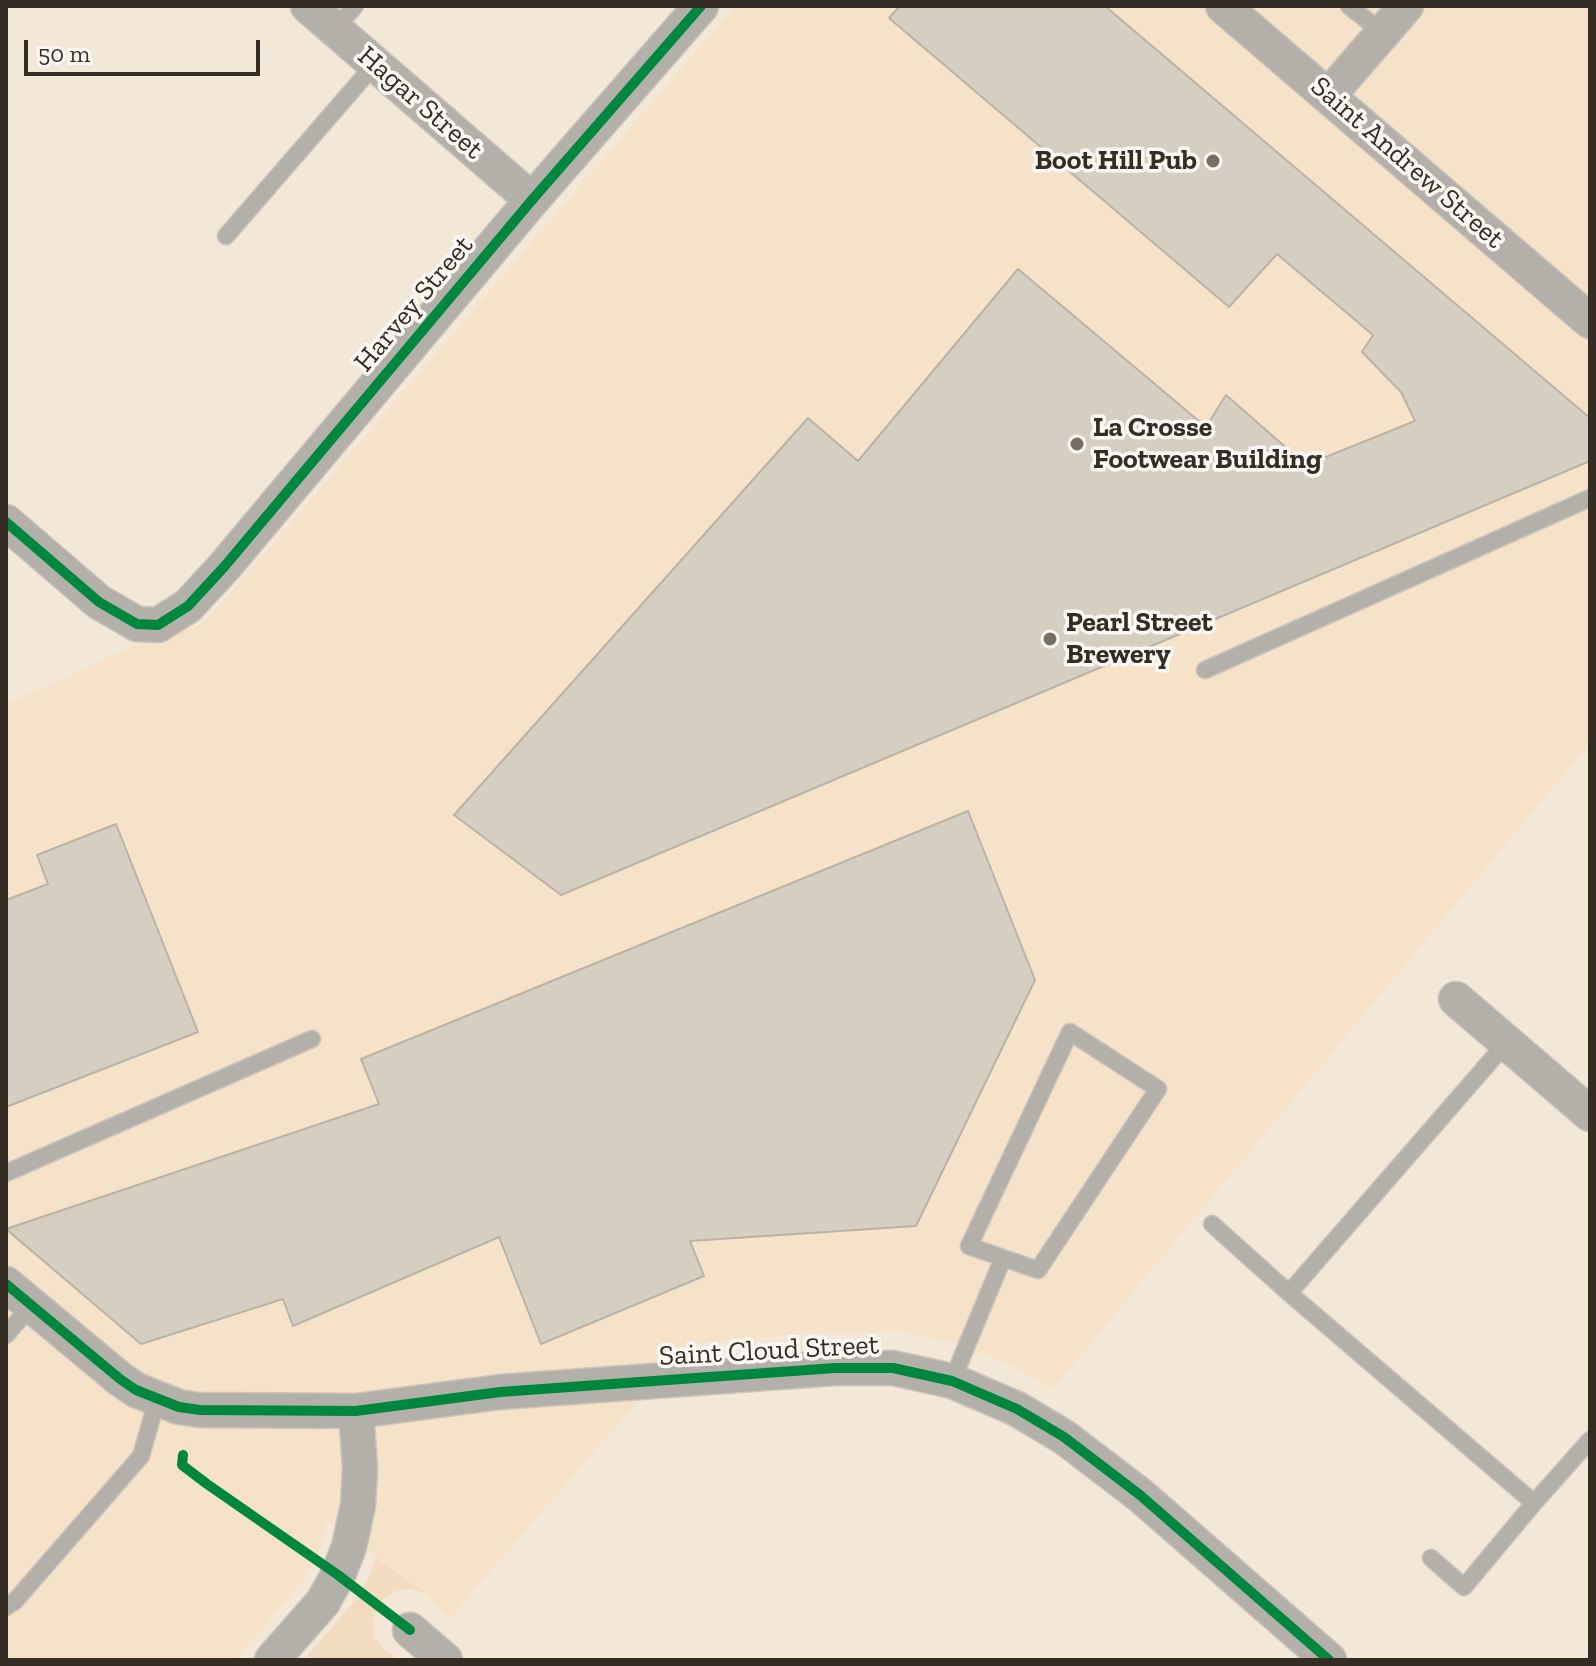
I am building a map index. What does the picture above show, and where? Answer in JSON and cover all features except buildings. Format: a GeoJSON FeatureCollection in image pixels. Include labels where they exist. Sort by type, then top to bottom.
{"type":"FeatureCollection","features":[{"type":"Feature","properties":{"kind":"street","name":"Hagar Street"},"geometry":{"type":"LineString","coordinates":[[308,6],[345,18],[375,64],[532,200]]}},
{"type":"Feature","properties":{"kind":"street","name":"Harvey Street"},"geometry":{"type":"LineString","coordinates":[[6,522],[99,602],[137,624],[158,625],[188,606],[701,6]]}},
{"type":"Feature","properties":{"kind":"street","name":"Saint Andrew Street"},"geometry":{"type":"LineString","coordinates":[[1223,6],[1590,321]]}},
{"type":"Feature","properties":{"kind":"street"},"geometry":{"type":"LineString","coordinates":[[1329,95],[1406,6]]}},
{"type":"Feature","properties":{"kind":"street"},"geometry":{"type":"LineString","coordinates":[[1456,999],[1590,1114]]}},
{"type":"Feature","properties":{"kind":"street","name":"Saint Cloud Street"},"geometry":{"type":"LineString","coordinates":[[19,1295],[136,1390],[179,1407],[200,1410],[356,1411],[500,1392],[835,1368],[893,1368],[952,1381],[1017,1409],[1064,1437],[1140,1495],[1329,1660]]}},
{"type":"Feature","properties":{"kind":"street"},"geometry":{"type":"LineString","coordinates":[[272,1660],[323,1602],[349,1547],[358,1505],[360,1468],[356,1411]]}},
{"type":"Feature","properties":{"kind":"street"},"geometry":{"type":"LineString","coordinates":[[410,1630],[445,1660]]}},
{"type":"Feature","properties":{"kind":"lane"},"geometry":{"type":"LineString","coordinates":[[1349,6],[1383,33]]}},
{"type":"Feature","properties":{"kind":"lane"},"geometry":{"type":"LineString","coordinates":[[226,236],[375,64]]}},
{"type":"Feature","properties":{"kind":"lane"},"geometry":{"type":"LineString","coordinates":[[1205,670],[1590,498]]}},
{"type":"Feature","properties":{"kind":"lane"},"geometry":{"type":"LineString","coordinates":[[1070,1032],[1158,1089],[1038,1270],[1003,1258],[969,1246],[1070,1032]]}},
{"type":"Feature","properties":{"kind":"lane"},"geometry":{"type":"LineString","coordinates":[[6,1173],[312,1039]]}},
{"type":"Feature","properties":{"kind":"lane"},"geometry":{"type":"LineString","coordinates":[[1289,1293],[1507,1042]]}},
{"type":"Feature","properties":{"kind":"lane"},"geometry":{"type":"LineString","coordinates":[[1212,1224],[1534,1503]]}},
{"type":"Feature","properties":{"kind":"lane"},"geometry":{"type":"LineString","coordinates":[[952,1381],[1003,1258]]}},
{"type":"Feature","properties":{"kind":"lane"},"geometry":{"type":"LineString","coordinates":[[6,1335],[19,1295]]}},
{"type":"Feature","properties":{"kind":"lane"},"geometry":{"type":"LineString","coordinates":[[6,1607],[15,1601],[141,1456],[157,1400]]}},
{"type":"Feature","properties":{"kind":"lane"},"geometry":{"type":"LineString","coordinates":[[1431,1558],[1464,1587],[1590,1440]]}},
{"type":"Feature","properties":{"kind":"shaded area"},"geometry":{"type":"Polygon","coordinates":[[[735,6],[1590,6],[1590,743],[1053,1389],[1008,1364],[959,1345],[905,1332],[815,1333],[688,1344],[449,1619],[425,1593],[327,1521],[321,1547],[302,1582],[235,1660],[6,1660],[6,704],[144,641],[167,638],[199,625],[222,603],[735,6]]]}},
{"type":"Feature","properties":{"kind":"shaded area"},"geometry":{"type":"Polygon","coordinates":[[[376,1558],[425,1593],[411,1589],[396,1591],[383,1599],[373,1617],[374,1637],[382,1648],[398,1660],[304,1660],[356,1599],[376,1558]]]}},
{"type":"Feature","properties":{"kind":"cycle path"},"geometry":{"type":"LineString","coordinates":[[6,522],[99,602],[137,624],[158,625],[188,606],[701,6]]}},
{"type":"Feature","properties":{"kind":"cycle path"},"geometry":{"type":"LineString","coordinates":[[6,1284],[136,1390],[179,1407],[200,1410],[356,1411],[500,1392],[835,1368],[893,1368],[952,1381],[1017,1409],[1064,1437],[1140,1495],[1329,1660]]}},
{"type":"Feature","properties":{"kind":"cycle path"},"geometry":{"type":"LineString","coordinates":[[183,1455],[182,1465],[410,1630]]}},
{"type":"Feature","properties":{"kind":"place","name":"Boot Hill Pub"},"geometry":{"type":"Point","coordinates":[1213,161]}},
{"type":"Feature","properties":{"kind":"place","name":"La Crosse Footwear Building"},"geometry":{"type":"Point","coordinates":[1077,444]}},
{"type":"Feature","properties":{"kind":"place","name":"Pearl Street Brewery"},"geometry":{"type":"Point","coordinates":[1050,639]}}]}
